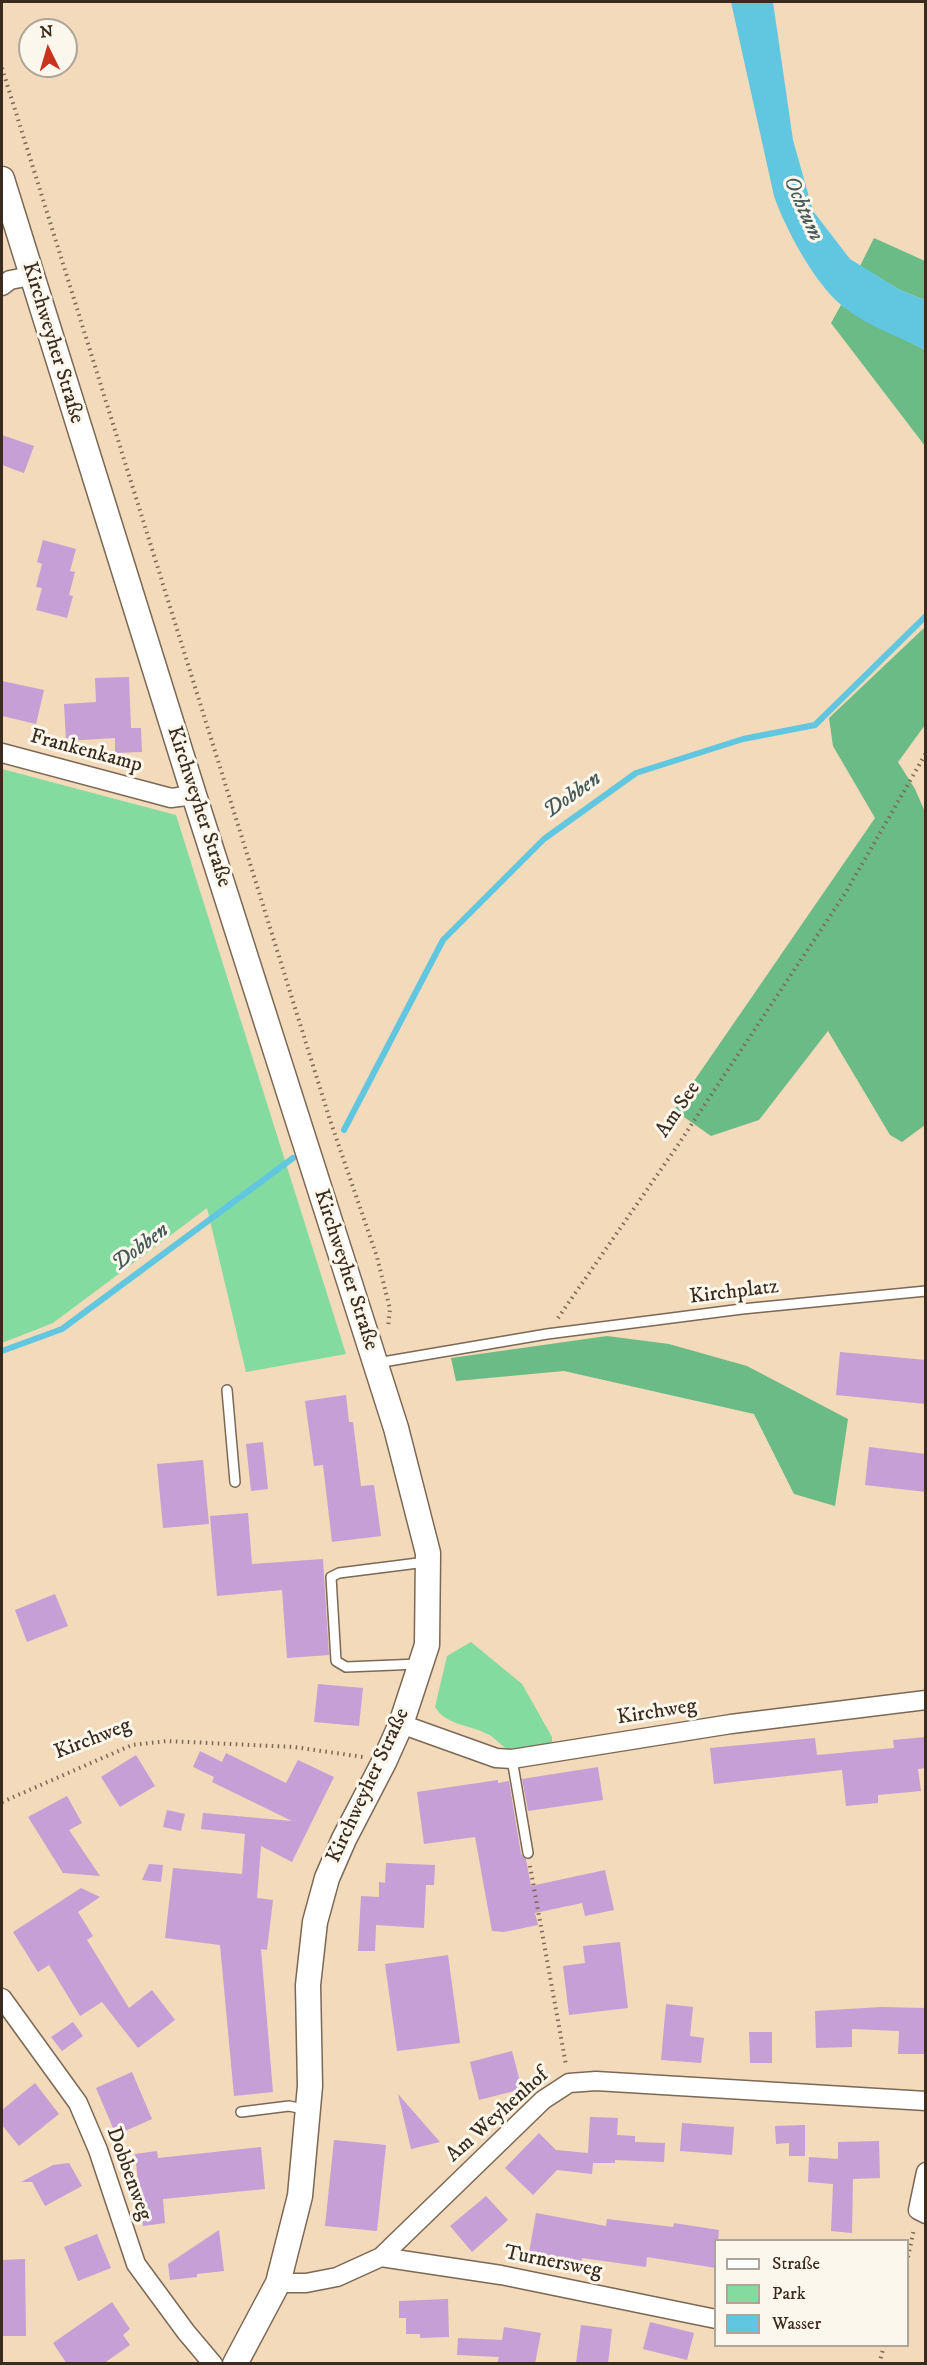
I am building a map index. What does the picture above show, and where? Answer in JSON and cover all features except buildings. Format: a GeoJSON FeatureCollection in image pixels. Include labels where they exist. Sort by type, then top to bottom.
{"type":"FeatureCollection","features":[{"type":"Feature","properties":{"kind":"main road","name":"Kirchweyher Straße"},"geometry":{"type":"LineString","coordinates":[[2,179],[194,795],[384,1362],[396,1428],[428,1553],[427,1645],[401,1724],[327,1878],[315,1922],[308,1985],[310,2086],[300,2196],[278,2283],[235,2364]]}},
{"type":"Feature","properties":{"kind":"street"},"geometry":{"type":"LineString","coordinates":[[2,286],[10,280],[31,276]]}},
{"type":"Feature","properties":{"kind":"street","name":"Frankenkamp"},"geometry":{"type":"LineString","coordinates":[[2,753],[171,798],[194,795]]}},
{"type":"Feature","properties":{"kind":"street","name":"Kirchweg"},"geometry":{"type":"LineString","coordinates":[[401,1724],[496,1758],[512,1759],[731,1724],[926,1700]]}},
{"type":"Feature","properties":{"kind":"street","name":"Dobbenweg"},"geometry":{"type":"LineString","coordinates":[[2,1998],[78,2103],[98,2150],[136,2264],[213,2364]]}},
{"type":"Feature","properties":{"kind":"street","name":"Am Weyhenhof"},"geometry":{"type":"LineString","coordinates":[[278,2283],[306,2283],[337,2277],[381,2257],[543,2100],[569,2083],[596,2081],[926,2101]]}},
{"type":"Feature","properties":{"kind":"street"},"geometry":{"type":"LineString","coordinates":[[922,2212],[926,2172]]}},
{"type":"Feature","properties":{"kind":"street","name":"Turnersweg"},"geometry":{"type":"LineString","coordinates":[[381,2257],[501,2275],[714,2319]]}},
{"type":"Feature","properties":{"kind":"lane","name":"Kirchplatz"},"geometry":{"type":"LineString","coordinates":[[547,1334],[742,1309],[926,1291]]}},
{"type":"Feature","properties":{"kind":"lane"},"geometry":{"type":"LineString","coordinates":[[384,1362],[547,1334]]}},
{"type":"Feature","properties":{"kind":"lane"},"geometry":{"type":"LineString","coordinates":[[227,1390],[235,1482]]}},
{"type":"Feature","properties":{"kind":"lane"},"geometry":{"type":"LineString","coordinates":[[420,1664],[346,1667],[336,1661],[332,1577],[339,1573],[428,1562]]}},
{"type":"Feature","properties":{"kind":"lane"},"geometry":{"type":"LineString","coordinates":[[512,1759],[528,1853]]}},
{"type":"Feature","properties":{"kind":"lane"},"geometry":{"type":"LineString","coordinates":[[241,2112],[289,2106],[308,2110]]}},
{"type":"Feature","properties":{"kind":"path"},"geometry":{"type":"LineString","coordinates":[[2,68],[330,1120],[377,1257],[390,1309],[384,1362]]}},
{"type":"Feature","properties":{"kind":"path","name":"Am See"},"geometry":{"type":"LineString","coordinates":[[547,1334],[678,1145],[846,892],[926,753]]}},
{"type":"Feature","properties":{"kind":"path","name":"Kirchweg"},"geometry":{"type":"LineString","coordinates":[[2,1802],[132,1744],[167,1742],[294,1747],[384,1762]]}},
{"type":"Feature","properties":{"kind":"path"},"geometry":{"type":"LineString","coordinates":[[528,1853],[569,2083]]}},
{"type":"Feature","properties":{"kind":"path"},"geometry":{"type":"LineString","coordinates":[[909,2254],[922,2212]]}},
{"type":"Feature","properties":{"kind":"path"},"geometry":{"type":"LineString","coordinates":[[879,2364],[884,2347]]}},
{"type":"Feature","properties":{"kind":"green space"},"geometry":{"type":"Polygon","coordinates":[[[874,238],[925,261],[925,300],[900,290],[860,266],[874,238]]]}},
{"type":"Feature","properties":{"kind":"green space"},"geometry":{"type":"Polygon","coordinates":[[[841,305],[925,350],[925,446],[831,323],[841,305]]]}},
{"type":"Feature","properties":{"kind":"green space"},"geometry":{"type":"Polygon","coordinates":[[[925,627],[925,725],[898,762],[915,789],[925,812],[925,1125],[902,1142],[890,1135],[828,1031],[759,1120],[711,1136],[674,1110],[875,818],[833,746],[829,718],[925,627]]]}},
{"type":"Feature","properties":{"kind":"green space"},"geometry":{"type":"Polygon","coordinates":[[[2,769],[176,815],[346,1354],[246,1372],[207,1208],[53,1323],[2,1343],[2,769]]]}},
{"type":"Feature","properties":{"kind":"green space"},"geometry":{"type":"Polygon","coordinates":[[[607,1336],[669,1344],[747,1366],[848,1419],[835,1506],[794,1494],[754,1414],[564,1371],[456,1381],[451,1358],[607,1336]]]}},
{"type":"Feature","properties":{"kind":"green space"},"geometry":{"type":"Polygon","coordinates":[[[471,1642],[522,1684],[552,1737],[552,1743],[510,1752],[491,1736],[453,1722],[435,1707],[447,1656],[471,1642]]]}},
{"type":"Feature","properties":{"kind":"water","name":"Ochtum"},"geometry":{"type":"Polygon","coordinates":[[[731,2],[773,2],[793,140],[813,211],[850,259],[900,290],[925,300],[925,350],[870,324],[849,311],[830,294],[801,254],[774,196],[731,2]]]}},
{"type":"Feature","properties":{"kind":"waterway","name":"Dobben"},"geometry":{"type":"LineString","coordinates":[[344,1130],[443,940],[544,839],[636,773],[743,739],[815,725],[926,616]]}},
{"type":"Feature","properties":{"kind":"waterway","name":"Dobben"},"geometry":{"type":"LineString","coordinates":[[2,1351],[62,1329],[293,1158]]}}]}
